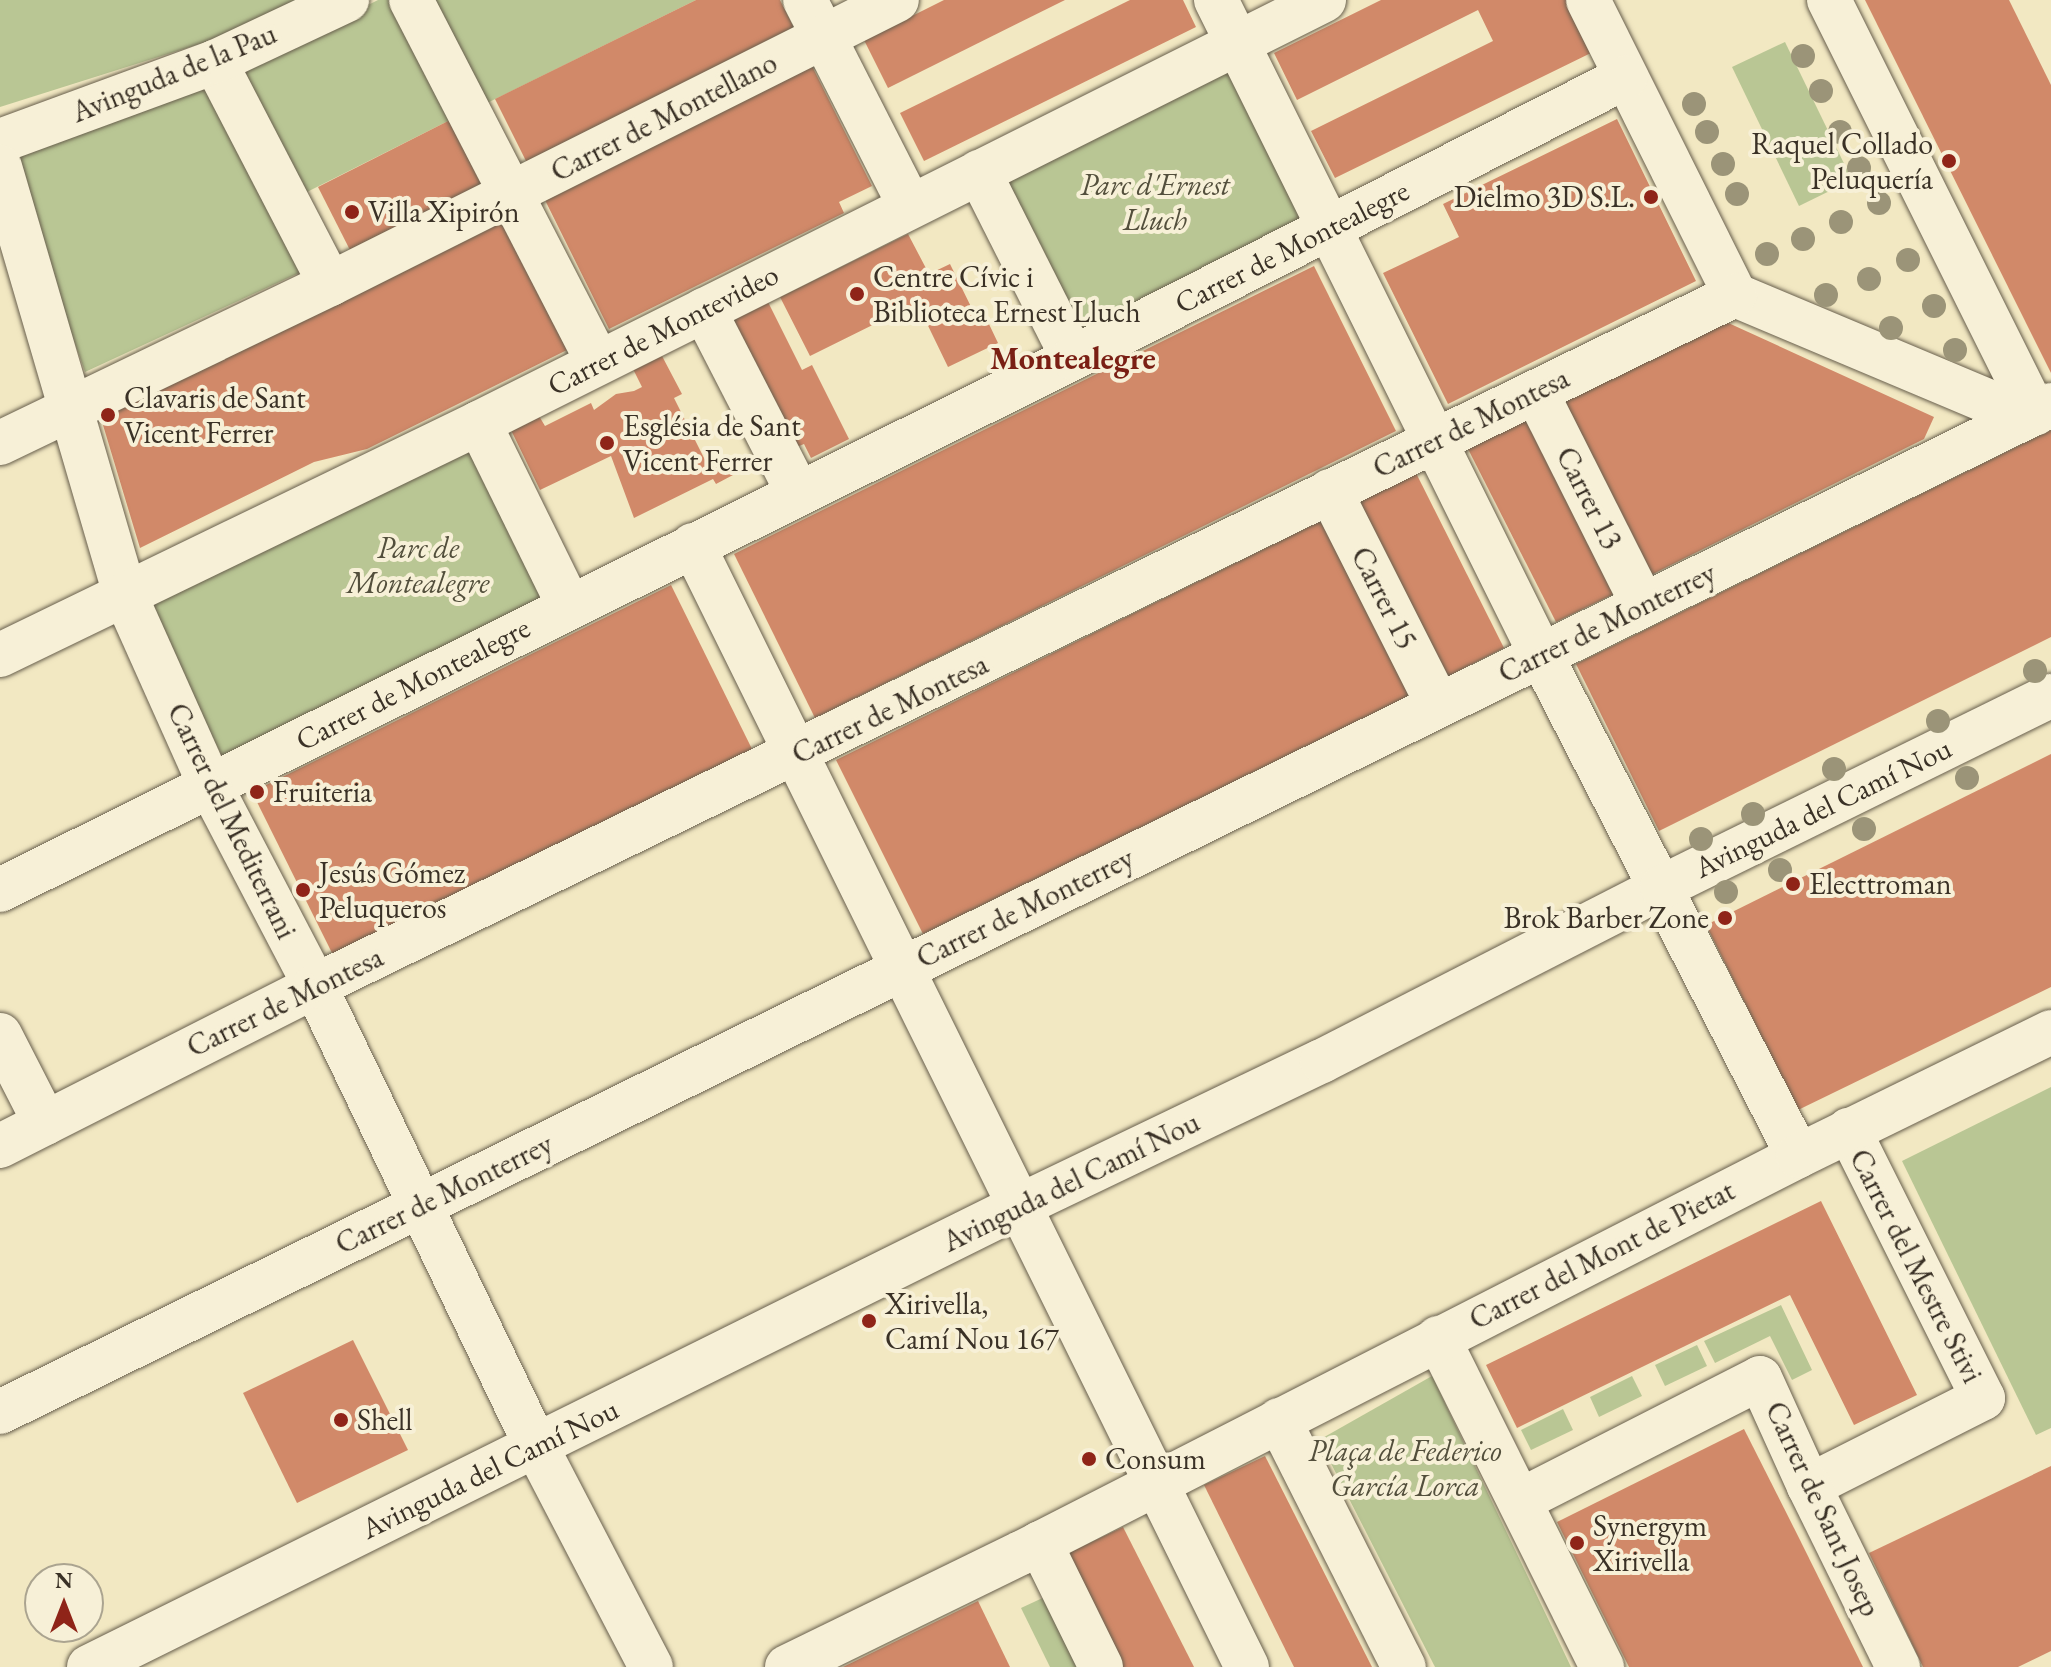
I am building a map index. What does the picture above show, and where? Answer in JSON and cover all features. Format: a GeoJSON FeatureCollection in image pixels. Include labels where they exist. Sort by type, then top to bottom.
{"type":"FeatureCollection","features":[{"type":"Feature","properties":{"kind":"street","name":"Avinguda de la Pau"},"geometry":{"type":"LineString","coordinates":[[0,141],[215,62],[347,0]]}},
{"type":"Feature","properties":{"kind":"street"},"geometry":{"type":"LineString","coordinates":[[411,0],[598,363]]}},
{"type":"Feature","properties":{"kind":"street","name":"Carrer de Montellano"},"geometry":{"type":"LineString","coordinates":[[0,443],[513,194],[814,18],[897,0]]}},
{"type":"Feature","properties":{"kind":"street","name":"Carrer del Mestre Stivi"},"geometry":{"type":"LineString","coordinates":[[1216,0],[1541,655],[1798,1156]]}},
{"type":"Feature","properties":{"kind":"street","name":"Carrer de Montevideo"},"geometry":{"type":"LineString","coordinates":[[0,655],[479,423],[1324,0]]}},
{"type":"Feature","properties":{"kind":"street"},"geometry":{"type":"LineString","coordinates":[[1588,0],[1735,295],[1994,404],[2043,409]]}},
{"type":"Feature","properties":{"kind":"street"},"geometry":{"type":"LineString","coordinates":[[1829,0],[2043,409]]}},
{"type":"Feature","properties":{"kind":"street"},"geometry":{"type":"LineString","coordinates":[[814,18],[910,206]]}},
{"type":"Feature","properties":{"kind":"street"},"geometry":{"type":"LineString","coordinates":[[215,62],[330,284]]}},
{"type":"Feature","properties":{"kind":"street","name":"Carrer de Montealegre"},"geometry":{"type":"LineString","coordinates":[[0,890],[1073,358],[1626,77]]}},
{"type":"Feature","properties":{"kind":"street","name":"Carrer del Mediterrani"},"geometry":{"type":"LineString","coordinates":[[0,167],[125,595],[210,785],[315,986],[536,1446],[651,1667]]}},
{"type":"Feature","properties":{"kind":"street"},"geometry":{"type":"LineString","coordinates":[[979,172],[1073,358]]}},
{"type":"Feature","properties":{"kind":"street","name":"Carrer de Montesa"},"geometry":{"type":"LineString","coordinates":[[0,1146],[315,986],[1735,295]]}},
{"type":"Feature","properties":{"kind":"street"},"geometry":{"type":"LineString","coordinates":[[704,310],[798,493]]}},
{"type":"Feature","properties":{"kind":"street","name":"Carrer 13"},"geometry":{"type":"LineString","coordinates":[[1536,392],[1643,605]]}},
{"type":"Feature","properties":{"kind":"street","name":"Carrer de Monterrey"},"geometry":{"type":"LineString","coordinates":[[0,1412],[2043,409]]}},
{"type":"Feature","properties":{"kind":"street"},"geometry":{"type":"LineString","coordinates":[[479,423],[569,606]]}},
{"type":"Feature","properties":{"kind":"street","name":"Carrer 15"},"geometry":{"type":"LineString","coordinates":[[1330,491],[1438,705]]}},
{"type":"Feature","properties":{"kind":"street"},"geometry":{"type":"LineString","coordinates":[[693,545],[1017,1207],[1247,1667]]}},
{"type":"Feature","properties":{"kind":"street","name":"Avinguda del Camí Nou"},"geometry":{"type":"LineString","coordinates":[[89,1667],[1017,1207],[1322,1061],[1662,887],[2051,696]]}},
{"type":"Feature","properties":{"kind":"street","name":"Carrer del Mont de Pietat"},"geometry":{"type":"LineString","coordinates":[[787,1667],[1040,1543],[1849,1130],[2051,1032]]}},
{"type":"Feature","properties":{"kind":"street"},"geometry":{"type":"LineString","coordinates":[[0,1035],[45,1123]]}},
{"type":"Feature","properties":{"kind":"street","name":"Carrer del Mestre Stivi"},"geometry":{"type":"LineString","coordinates":[[1809,1486],[1983,1398],[1849,1130]]}},
{"type":"Feature","properties":{"kind":"street"},"geometry":{"type":"LineString","coordinates":[[1438,1338],[1602,1667]]}},
{"type":"Feature","properties":{"kind":"street","name":"Carrer de Sant Josep"},"geometry":{"type":"LineString","coordinates":[[1521,1500],[1760,1378],[1898,1667]]}},
{"type":"Feature","properties":{"kind":"street"},"geometry":{"type":"LineString","coordinates":[[1279,1420],[1404,1667]]}},
{"type":"Feature","properties":{"kind":"street"},"geometry":{"type":"LineString","coordinates":[[1040,1543],[1101,1667]]}},
{"type":"Feature","properties":{"kind":"green space"},"geometry":{"type":"Polygon","coordinates":[[[0,0],[296,0],[225,36],[0,107],[0,0]]]}},
{"type":"Feature","properties":{"kind":"green space"},"geometry":{"type":"Polygon","coordinates":[[[378,0],[402,0],[452,119],[305,193],[243,68],[378,0]]]}},
{"type":"Feature","properties":{"kind":"green space"},"geometry":{"type":"Polygon","coordinates":[[[428,0],[696,0],[481,106],[428,0]]]}},
{"type":"Feature","properties":{"kind":"green space"},"geometry":{"type":"Polygon","coordinates":[[[1785,42],[1852,180],[1799,206],[1732,67],[1785,42]]]}},
{"type":"Feature","properties":{"kind":"green space"},"geometry":{"type":"Polygon","coordinates":[[[216,65],[301,272],[85,372],[7,150],[216,65]]]}},
{"type":"Feature","properties":{"kind":"green space","name":"Parc d'Ernest Lluch"},"geometry":{"type":"Polygon","coordinates":[[[1226,70],[1304,224],[1085,334],[1007,180],[1226,70]]]}},
{"type":"Feature","properties":{"kind":"green space","name":"Parc de Montealegre"},"geometry":{"type":"Polygon","coordinates":[[[476,440],[554,596],[223,758],[146,601],[476,440]]]}},
{"type":"Feature","properties":{"kind":"green space"},"geometry":{"type":"Polygon","coordinates":[[[2051,1087],[2051,1428],[2036,1435],[1902,1161],[2051,1087]]]}},
{"type":"Feature","properties":{"kind":"green space"},"geometry":{"type":"Polygon","coordinates":[[[1781,1305],[1812,1370],[1792,1380],[1770,1336],[1715,1363],[1704,1341],[1781,1305]]]}},
{"type":"Feature","properties":{"kind":"green space"},"geometry":{"type":"Polygon","coordinates":[[[1697,1345],[1707,1366],[1665,1386],[1655,1365],[1697,1345]]]}},
{"type":"Feature","properties":{"kind":"green space","name":"Plaça de Federico García Lorca"},"geometry":{"type":"Polygon","coordinates":[[[1432,1376],[1571,1667],[1435,1667],[1319,1440],[1432,1376]]]}},
{"type":"Feature","properties":{"kind":"green space"},"geometry":{"type":"Polygon","coordinates":[[[1632,1376],[1642,1396],[1599,1417],[1590,1397],[1632,1376]]]}},
{"type":"Feature","properties":{"kind":"green space"},"geometry":{"type":"Polygon","coordinates":[[[1563,1409],[1573,1430],[1531,1450],[1521,1430],[1563,1409]]]}},
{"type":"Feature","properties":{"kind":"green space"},"geometry":{"type":"Polygon","coordinates":[[[1049,1595],[1085,1667],[1050,1667],[1021,1608],[1049,1595]]]}},
{"type":"Feature","properties":{"kind":"building"},"geometry":{"type":"Polygon","coordinates":[[[696,0],[780,0],[797,34],[529,167],[495,99],[696,0]]]}},
{"type":"Feature","properties":{"kind":"building"},"geometry":{"type":"Polygon","coordinates":[[[944,0],[1065,0],[888,88],[864,40],[944,0]]]}},
{"type":"Feature","properties":{"kind":"building"},"geometry":{"type":"Polygon","coordinates":[[[1130,0],[1183,0],[1196,27],[924,161],[900,113],[1130,0]]]}},
{"type":"Feature","properties":{"kind":"building"},"geometry":{"type":"Polygon","coordinates":[[[1381,0],[1570,0],[1595,51],[1335,178],[1311,131],[1493,41],[1478,10],[1297,100],[1274,53],[1381,0]]]}},
{"type":"Feature","properties":{"kind":"building"},"geometry":{"type":"Polygon","coordinates":[[[1865,0],[2009,0],[2051,85],[2051,373],[1865,0]]]}},
{"type":"Feature","properties":{"kind":"building"},"geometry":{"type":"Polygon","coordinates":[[[812,66],[872,186],[839,202],[844,213],[609,329],[544,198],[812,66]]]}},
{"type":"Feature","properties":{"kind":"building"},"geometry":{"type":"Polygon","coordinates":[[[452,119],[486,188],[352,254],[318,187],[452,119]]]}},
{"type":"Feature","properties":{"kind":"building"},"geometry":{"type":"Polygon","coordinates":[[[1617,119],[1696,281],[1448,404],[1383,273],[1459,237],[1443,204],[1617,119]]]}},
{"type":"Feature","properties":{"kind":"building"},"geometry":{"type":"Polygon","coordinates":[[[502,218],[567,350],[367,449],[314,462],[140,548],[100,415],[502,218]]]}},
{"type":"Feature","properties":{"kind":"building","name":"Centre Cívic i Biblioteca Ernest Lluch"},"geometry":{"type":"Polygon","coordinates":[[[908,234],[929,274],[950,264],[980,325],[988,322],[998,343],[948,367],[917,303],[810,356],[780,297],[908,234]]]}},
{"type":"Feature","properties":{"kind":"building"},"geometry":{"type":"Polygon","coordinates":[[[1314,266],[1396,431],[815,718],[734,554],[1314,266]]]}},
{"type":"Feature","properties":{"kind":"building"},"geometry":{"type":"Polygon","coordinates":[[[768,302],[802,370],[812,365],[849,439],[811,458],[804,444],[792,449],[730,322],[768,302]]]}},
{"type":"Feature","properties":{"kind":"building"},"geometry":{"type":"Polygon","coordinates":[[[1724,321],[1934,417],[1924,439],[1645,578],[1558,403],[1724,321]]]}},
{"type":"Feature","properties":{"kind":"building","name":"Església de Sant Vicent Ferrer"},"geometry":{"type":"Polygon","coordinates":[[[662,356],[682,394],[674,398],[708,466],[725,459],[733,475],[716,484],[713,479],[634,518],[611,456],[540,490],[511,430],[539,416],[545,426],[591,403],[594,410],[616,394],[634,391],[642,387],[633,369],[662,356]]]}},
{"type":"Feature","properties":{"kind":"building"},"geometry":{"type":"Polygon","coordinates":[[[1531,416],[1618,592],[1556,622],[1467,447],[1531,416]]]}},
{"type":"Feature","properties":{"kind":"building"},"geometry":{"type":"Polygon","coordinates":[[[2051,430],[2051,637],[1659,831],[1576,664],[2051,430]]]}},
{"type":"Feature","properties":{"kind":"building"},"geometry":{"type":"Polygon","coordinates":[[[1416,473],[1504,648],[1441,680],[1354,505],[1416,473]]]}},
{"type":"Feature","properties":{"kind":"building"},"geometry":{"type":"Polygon","coordinates":[[[1327,518],[1415,693],[923,934],[836,760],[1327,518]]]}},
{"type":"Feature","properties":{"kind":"building"},"geometry":{"type":"Polygon","coordinates":[[[671,585],[752,749],[334,957],[252,792],[671,585]]]}},
{"type":"Feature","properties":{"kind":"building"},"geometry":{"type":"Polygon","coordinates":[[[2051,754],[2051,987],[1798,1110],[1706,925],[2051,754]]]}},
{"type":"Feature","properties":{"kind":"building"},"geometry":{"type":"Polygon","coordinates":[[[1821,1201],[1917,1395],[1854,1425],[1790,1295],[1517,1428],[1486,1365],[1821,1201]]]}},
{"type":"Feature","properties":{"kind":"building"},"geometry":{"type":"Polygon","coordinates":[[[353,1340],[408,1450],[297,1503],[243,1393],[353,1340]]]}},
{"type":"Feature","properties":{"kind":"building"},"geometry":{"type":"Polygon","coordinates":[[[1744,1429],[1863,1667],[1629,1667],[1557,1522],[1744,1429]]]}},
{"type":"Feature","properties":{"kind":"building"},"geometry":{"type":"Polygon","coordinates":[[[1265,1456],[1372,1667],[1294,1667],[1204,1485],[1265,1456]]]}},
{"type":"Feature","properties":{"kind":"building"},"geometry":{"type":"Polygon","coordinates":[[[2051,1466],[2051,1651],[2018,1667],[1923,1667],[1869,1553],[2051,1466]]]}},
{"type":"Feature","properties":{"kind":"building"},"geometry":{"type":"Polygon","coordinates":[[[1123,1527],[1194,1667],[1117,1667],[1062,1556],[1123,1527]]]}},
{"type":"Feature","properties":{"kind":"building"},"geometry":{"type":"Polygon","coordinates":[[[978,1601],[1010,1667],[843,1667],[978,1601]]]}},
{"type":"Feature","properties":{"kind":"place","name":"Raquel Collado Peluquería"},"geometry":{"type":"Point","coordinates":[1949,161]}},
{"type":"Feature","properties":{"kind":"place","name":"Dielmo 3D S.L."},"geometry":{"type":"Point","coordinates":[1651,197]}},
{"type":"Feature","properties":{"kind":"place","name":"Villa Xipirón"},"geometry":{"type":"Point","coordinates":[352,212]}},
{"type":"Feature","properties":{"kind":"place","name":"Centre Cívic i Biblioteca Ernest Lluch"},"geometry":{"type":"Point","coordinates":[857,294]}},
{"type":"Feature","properties":{"kind":"place","name":"Clavaris de Sant Vicent Ferrer"},"geometry":{"type":"Point","coordinates":[108,415]}},
{"type":"Feature","properties":{"kind":"place","name":"Església de Sant Vicent Ferrer"},"geometry":{"type":"Point","coordinates":[607,443]}},
{"type":"Feature","properties":{"kind":"place","name":"Fruiteria"},"geometry":{"type":"Point","coordinates":[257,792]}},
{"type":"Feature","properties":{"kind":"place","name":"Electtroman"},"geometry":{"type":"Point","coordinates":[1793,884]}},
{"type":"Feature","properties":{"kind":"place","name":"Jesús Gómez Peluqueros"},"geometry":{"type":"Point","coordinates":[303,890]}},
{"type":"Feature","properties":{"kind":"place","name":"Brok Barber Zone"},"geometry":{"type":"Point","coordinates":[1725,918]}},
{"type":"Feature","properties":{"kind":"place","name":"Xirivella, Camí Nou 167"},"geometry":{"type":"Point","coordinates":[869,1321]}},
{"type":"Feature","properties":{"kind":"place","name":"Shell"},"geometry":{"type":"Point","coordinates":[341,1420]}},
{"type":"Feature","properties":{"kind":"place","name":"Consum"},"geometry":{"type":"Point","coordinates":[1089,1459]}},
{"type":"Feature","properties":{"kind":"place","name":"Synergym Xirivella"},"geometry":{"type":"Point","coordinates":[1577,1543]}},
{"type":"Feature","properties":{"kind":"district","name":"Montealegre"},"geometry":{"type":"Point","coordinates":[1073,358]}}]}
